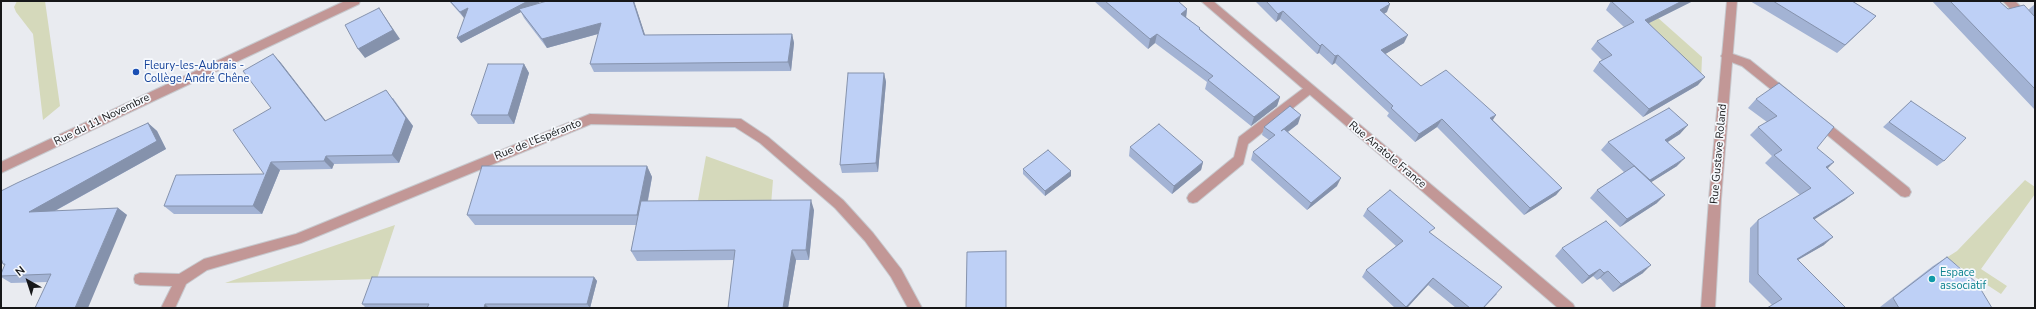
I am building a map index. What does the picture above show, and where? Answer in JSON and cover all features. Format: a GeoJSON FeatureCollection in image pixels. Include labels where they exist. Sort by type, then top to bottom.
{"type":"FeatureCollection","features":[{"type":"Feature","properties":{"kind":"street","name":"Rue du 11 Novembre"},"geometry":{"type":"LineString","coordinates":[[1,168],[355,1]]}},
{"type":"Feature","properties":{"kind":"street","name":"Rue Anatole France"},"geometry":{"type":"LineString","coordinates":[[1206,1],[1568,308]]}},
{"type":"Feature","properties":{"kind":"street","name":"Rue Gustave Roland"},"geometry":{"type":"LineString","coordinates":[[1708,308],[1732,1]]}},
{"type":"Feature","properties":{"kind":"street"},"geometry":{"type":"LineString","coordinates":[[2008,1],[2035,28]]}},
{"type":"Feature","properties":{"kind":"street"},"geometry":{"type":"LineString","coordinates":[[1727,56],[1746,63],[1795,103]]}},
{"type":"Feature","properties":{"kind":"street"},"geometry":{"type":"LineString","coordinates":[[1193,198],[1239,160],[1243,141],[1308,89]]}},
{"type":"Feature","properties":{"kind":"street"},"geometry":{"type":"LineString","coordinates":[[1807,113],[1905,192]]}},
{"type":"Feature","properties":{"kind":"street","name":"Rue de l'Espéranto"},"geometry":{"type":"LineString","coordinates":[[181,280],[204,265],[297,239],[590,119],[738,122],[764,140],[840,204],[869,237],[896,272],[915,308]]}},
{"type":"Feature","properties":{"kind":"street"},"geometry":{"type":"LineString","coordinates":[[140,279],[181,280],[168,308]]}},
{"type":"Feature","properties":{"kind":"green space"},"geometry":{"type":"Polygon","coordinates":[[[17,1],[45,1],[60,106],[43,120],[33,34],[16,12],[14,7],[17,1]]]}},
{"type":"Feature","properties":{"kind":"green space"},"geometry":{"type":"Polygon","coordinates":[[[1610,1],[1639,1],[1702,57],[1701,82],[1610,1]]]}},
{"type":"Feature","properties":{"kind":"green space"},"geometry":{"type":"Polygon","coordinates":[[[706,156],[773,180],[771,205],[697,206],[706,156]]]}},
{"type":"Feature","properties":{"kind":"green space"},"geometry":{"type":"Polygon","coordinates":[[[2025,180],[2035,187],[2035,194],[1981,269],[2007,286],[2001,294],[1946,258],[1957,251],[2025,180]]]}},
{"type":"Feature","properties":{"kind":"green space"},"geometry":{"type":"Polygon","coordinates":[[[395,225],[377,279],[225,283],[395,225]]]}},
{"type":"Feature","properties":{"kind":"building"},"geometry":{"type":"Polygon","coordinates":[[[450,1],[528,1],[457,38],[468,8],[460,12],[450,1]]]}},
{"type":"Feature","properties":{"kind":"building"},"geometry":{"type":"Polygon","coordinates":[[[547,1],[633,1],[644,35],[792,34],[788,62],[590,64],[601,23],[542,39],[519,9],[547,1]]]}},
{"type":"Feature","properties":{"kind":"building"},"geometry":{"type":"Polygon","coordinates":[[[1105,1],[1178,1],[1187,9],[1181,14],[1200,28],[1199,29],[1280,97],[1254,117],[1208,80],[1213,76],[1157,34],[1150,39],[1105,1]]]}},
{"type":"Feature","properties":{"kind":"building"},"geometry":{"type":"Polygon","coordinates":[[[1266,1],[1387,1],[1390,4],[1380,10],[1408,35],[1381,50],[1421,86],[1446,70],[1496,115],[1490,118],[1562,188],[1530,208],[1442,119],[1419,134],[1391,108],[1393,106],[1338,55],[1335,56],[1322,44],[1320,46],[1283,11],[1278,14],[1266,1]]]}},
{"type":"Feature","properties":{"kind":"building"},"geometry":{"type":"Polygon","coordinates":[[[1611,1],[1682,1],[1645,20],[1705,77],[1649,109],[1599,62],[1612,55],[1597,41],[1634,22],[1611,1]]]}},
{"type":"Feature","properties":{"kind":"building"},"geometry":{"type":"Polygon","coordinates":[[[1773,1],[1852,1],[1876,16],[1845,45],[1773,1]]]}},
{"type":"Feature","properties":{"kind":"building"},"geometry":{"type":"Polygon","coordinates":[[[1950,1],[1999,1],[2008,9],[2024,5],[2035,17],[2035,89],[1950,1]]]}},
{"type":"Feature","properties":{"kind":"building"},"geometry":{"type":"Polygon","coordinates":[[[379,8],[393,30],[358,49],[345,25],[379,8]]]}},
{"type":"Feature","properties":{"kind":"building"},"geometry":{"type":"Polygon","coordinates":[[[273,54],[325,121],[386,90],[406,118],[392,155],[326,156],[324,161],[271,162],[253,206],[164,206],[176,175],[264,174],[233,130],[271,108],[243,71],[273,54]]]}},
{"type":"Feature","properties":{"kind":"building"},"geometry":{"type":"Polygon","coordinates":[[[488,64],[524,64],[508,115],[471,115],[488,64]]]}},
{"type":"Feature","properties":{"kind":"building"},"geometry":{"type":"Polygon","coordinates":[[[848,73],[884,73],[876,163],[840,165],[848,73]]]}},
{"type":"Feature","properties":{"kind":"building"},"geometry":{"type":"Polygon","coordinates":[[[1779,83],[1834,127],[1817,148],[1834,162],[1826,167],[1854,193],[1813,218],[1833,237],[1797,259],[1846,308],[1767,308],[1782,299],[1758,274],[1758,220],[1811,188],[1774,155],[1782,150],[1758,127],[1777,116],[1756,99],[1779,83]]]}},
{"type":"Feature","properties":{"kind":"building"},"geometry":{"type":"Polygon","coordinates":[[[1911,101],[1966,138],[1944,161],[1889,122],[1911,101]]]}},
{"type":"Feature","properties":{"kind":"building"},"geometry":{"type":"Polygon","coordinates":[[[1290,106],[1301,115],[1281,131],[1284,129],[1341,178],[1311,203],[1253,152],[1275,135],[1264,127],[1290,106]]]}},
{"type":"Feature","properties":{"kind":"building"},"geometry":{"type":"Polygon","coordinates":[[[1669,108],[1688,125],[1665,140],[1685,158],[1650,180],[1608,142],[1669,108]]]}},
{"type":"Feature","properties":{"kind":"building"},"geometry":{"type":"Polygon","coordinates":[[[148,123],[157,141],[29,212],[118,208],[75,308],[35,308],[51,274],[1,276],[5,264],[3,264],[1,258],[1,191],[148,123]]]}},
{"type":"Feature","properties":{"kind":"building"},"geometry":{"type":"Polygon","coordinates":[[[1159,124],[1203,162],[1174,186],[1130,147],[1159,124]]]}},
{"type":"Feature","properties":{"kind":"building"},"geometry":{"type":"Polygon","coordinates":[[[1048,150],[1071,171],[1045,191],[1023,169],[1048,150]]]}},
{"type":"Feature","properties":{"kind":"building"},"geometry":{"type":"Polygon","coordinates":[[[482,166],[647,166],[637,215],[467,215],[482,166]]]}},
{"type":"Feature","properties":{"kind":"building"},"geometry":{"type":"Polygon","coordinates":[[[1634,166],[1665,195],[1627,219],[1597,190],[1634,166]]]}},
{"type":"Feature","properties":{"kind":"building"},"geometry":{"type":"Polygon","coordinates":[[[1390,190],[1435,228],[1429,232],[1502,287],[1483,308],[1470,308],[1433,278],[1406,307],[1366,270],[1403,241],[1367,209],[1390,190]]]}},
{"type":"Feature","properties":{"kind":"building"},"geometry":{"type":"Polygon","coordinates":[[[811,200],[806,250],[792,250],[783,308],[728,308],[735,250],[631,251],[641,201],[811,200]]]}},
{"type":"Feature","properties":{"kind":"building"},"geometry":{"type":"Polygon","coordinates":[[[1606,221],[1651,265],[1621,284],[1608,271],[1604,273],[1600,269],[1589,276],[1562,248],[1606,221]]]}},
{"type":"Feature","properties":{"kind":"building"},"geometry":{"type":"Polygon","coordinates":[[[1006,251],[1006,308],[966,308],[967,252],[1006,251]]]}},
{"type":"Feature","properties":{"kind":"building","name":"Espace associatif"},"geometry":{"type":"Polygon","coordinates":[[[1947,257],[1977,283],[1992,308],[1899,308],[1893,298],[1947,257]]]}},
{"type":"Feature","properties":{"kind":"building"},"geometry":{"type":"Polygon","coordinates":[[[372,277],[594,277],[587,304],[485,304],[484,308],[427,308],[429,304],[362,304],[372,277]]]}},
{"type":"Feature","properties":{"kind":"place","name":"Fleury-les-Aubrais - Collège André Chêne"},"geometry":{"type":"Point","coordinates":[136,72]}},
{"type":"Feature","properties":{"kind":"place","name":"Espace associatif"},"geometry":{"type":"Point","coordinates":[1932,279]}}]}
